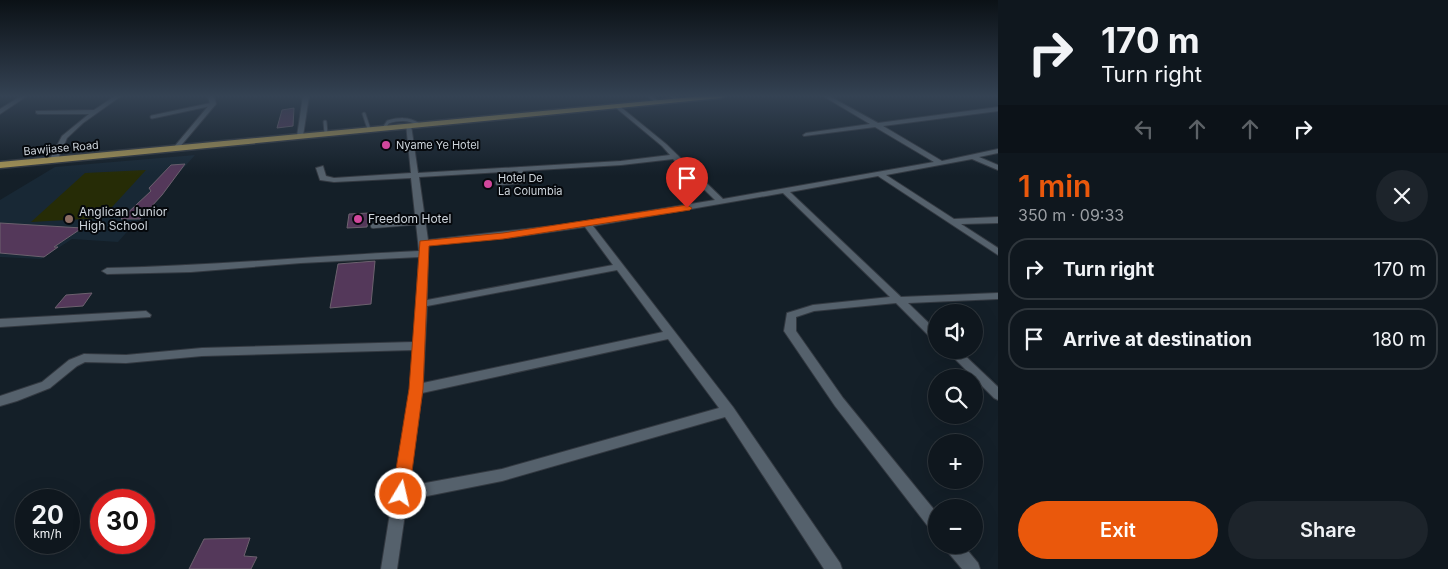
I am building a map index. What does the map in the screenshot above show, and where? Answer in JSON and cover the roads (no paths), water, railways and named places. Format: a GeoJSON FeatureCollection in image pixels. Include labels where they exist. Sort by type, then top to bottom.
{"type":"FeatureCollection","features":[{"type":"Feature","properties":{"kind":"main road","name":"Bawjiase Road"},"geometry":{"type":"LineString","coordinates":[[0,165],[439,123]]}},
{"type":"Feature","properties":{"kind":"street"},"geometry":{"type":"LineString","coordinates":[[54,160],[64,137],[82,123]]}},
{"type":"Feature","properties":{"kind":"street"},"geometry":{"type":"LineString","coordinates":[[176,148],[197,123]]}},
{"type":"Feature","properties":{"kind":"street"},"geometry":{"type":"LineString","coordinates":[[300,136],[302,123]]}},
{"type":"Feature","properties":{"kind":"street"},"geometry":{"type":"LineString","coordinates":[[637,123],[664,145],[675,158],[722,202]]}},
{"type":"Feature","properties":{"kind":"street"},"geometry":{"type":"LineString","coordinates":[[872,123],[941,163]]}},
{"type":"Feature","properties":{"kind":"street"},"geometry":{"type":"LineString","coordinates":[[806,135],[904,123]]}},
{"type":"Feature","properties":{"kind":"street"},"geometry":{"type":"LineString","coordinates":[[388,569],[416,389],[422,304],[424,249],[414,176],[413,125]]}},
{"type":"Feature","properties":{"kind":"street"},"geometry":{"type":"LineString","coordinates":[[106,271],[191,269],[424,249],[722,202],[998,151]]}},
{"type":"Feature","properties":{"kind":"street"},"geometry":{"type":"LineString","coordinates":[[971,156],[998,168]]}},
{"type":"Feature","properties":{"kind":"street"},"geometry":{"type":"LineString","coordinates":[[320,168],[323,178],[327,179],[414,176],[675,158]]}},
{"type":"Feature","properties":{"kind":"street"},"geometry":{"type":"LineString","coordinates":[[880,174],[998,252]]}},
{"type":"Feature","properties":{"kind":"street"},"geometry":{"type":"LineString","coordinates":[[784,190],[928,329]]}},
{"type":"Feature","properties":{"kind":"street"},"geometry":{"type":"LineString","coordinates":[[952,222],[998,220]]}},
{"type":"Feature","properties":{"kind":"street"},"geometry":{"type":"LineString","coordinates":[[587,224],[728,411],[834,569]]}},
{"type":"Feature","properties":{"kind":"street"},"geometry":{"type":"LineString","coordinates":[[422,304],[620,267]]}},
{"type":"Feature","properties":{"kind":"street"},"geometry":{"type":"LineString","coordinates":[[928,514],[839,402],[790,331],[791,315],[813,308],[897,300],[998,296]]}},
{"type":"Feature","properties":{"kind":"street"},"geometry":{"type":"LineString","coordinates":[[0,324],[146,316]]}},
{"type":"Feature","properties":{"kind":"street"},"geometry":{"type":"LineString","coordinates":[[416,389],[669,335]]}},
{"type":"Feature","properties":{"kind":"street"},"geometry":{"type":"LineString","coordinates":[[0,401],[32,392],[46,385],[73,363],[84,358],[126,359],[202,352],[419,346]]}},
{"type":"Feature","properties":{"kind":"street"},"geometry":{"type":"LineString","coordinates":[[961,359],[998,395]]}},
{"type":"Feature","properties":{"kind":"street"},"geometry":{"type":"LineString","coordinates":[[401,494],[502,475],[728,411]]}},
{"type":"Feature","properties":{"kind":"street"},"geometry":{"type":"LineString","coordinates":[[960,554],[972,569]]}},
{"type":"Feature","properties":{"kind":"lane"},"geometry":{"type":"LineString","coordinates":[[325,123],[326,133]]}},
{"type":"Feature","properties":{"kind":"lane"},"geometry":{"type":"LineString","coordinates":[[367,123],[369,129]]}},
{"type":"Feature","properties":{"kind":"lane"},"geometry":{"type":"LineString","coordinates":[[498,183],[524,181],[519,169]]}},
{"type":"Feature","properties":{"kind":"lane"},"geometry":{"type":"LineString","coordinates":[[373,226],[421,222]]}},
{"type":"Feature","properties":{"kind":"place","name":"Nyame Ye Hotel"},"geometry":{"type":"Point","coordinates":[386,145]}},
{"type":"Feature","properties":{"kind":"place","name":"Hotel De La Columbia"},"geometry":{"type":"Point","coordinates":[488,184]}},
{"type":"Feature","properties":{"kind":"place","name":"Anglican Junior High School"},"geometry":{"type":"Point","coordinates":[69,219]}},
{"type":"Feature","properties":{"kind":"place","name":"Freedom Hotel"},"geometry":{"type":"Point","coordinates":[358,219]}}]}
